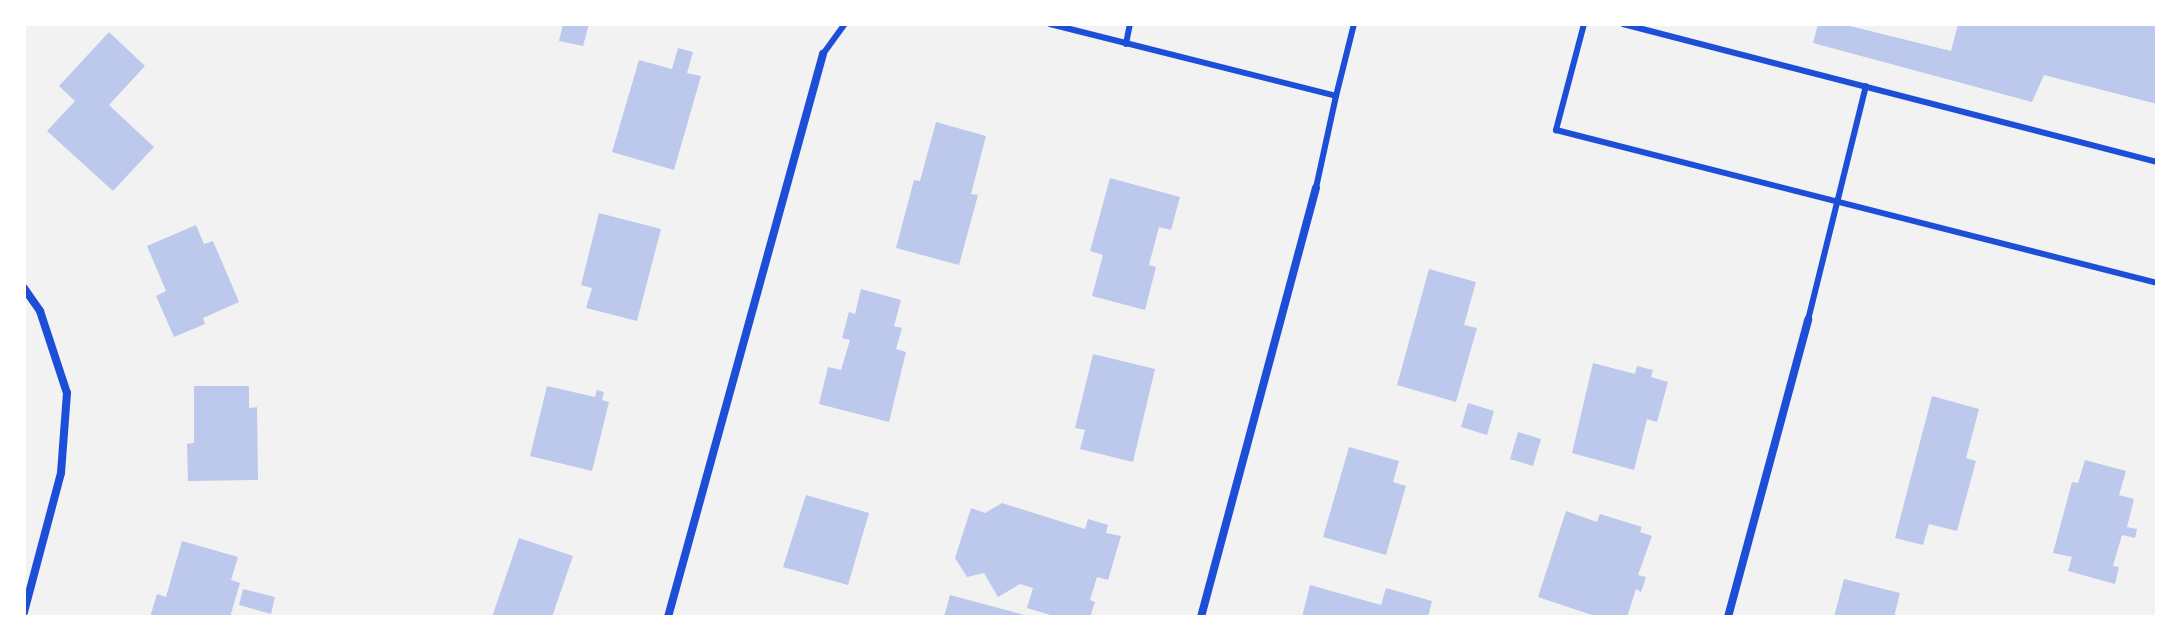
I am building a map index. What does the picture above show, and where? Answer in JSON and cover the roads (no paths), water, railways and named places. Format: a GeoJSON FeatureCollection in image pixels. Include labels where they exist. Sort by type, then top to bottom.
{"type":"FeatureCollection","features":[{"type":"Feature","properties":{"kind":"street"},"geometry":{"type":"LineString","coordinates":[[668,617],[823,54]]}},
{"type":"Feature","properties":{"kind":"street"},"geometry":{"type":"LineString","coordinates":[[1201,617],[1316,188]]}},
{"type":"Feature","properties":{"kind":"street"},"geometry":{"type":"LineString","coordinates":[[24,288],[40,311],[67,393],[61,473],[24,612]]}},
{"type":"Feature","properties":{"kind":"street"},"geometry":{"type":"LineString","coordinates":[[1728,617],[1808,320]]}},
{"type":"Feature","properties":{"kind":"lane"},"geometry":{"type":"LineString","coordinates":[[823,54],[845,24]]}},
{"type":"Feature","properties":{"kind":"lane"},"geometry":{"type":"LineString","coordinates":[[1050,24],[1336,96]]}},
{"type":"Feature","properties":{"kind":"lane"},"geometry":{"type":"LineString","coordinates":[[1126,44],[1130,24]]}},
{"type":"Feature","properties":{"kind":"lane"},"geometry":{"type":"LineString","coordinates":[[1316,188],[1354,24]]}},
{"type":"Feature","properties":{"kind":"lane"},"geometry":{"type":"LineString","coordinates":[[1584,24],[1556,130],[2157,283]]}},
{"type":"Feature","properties":{"kind":"lane"},"geometry":{"type":"LineString","coordinates":[[1623,24],[2157,162]]}},
{"type":"Feature","properties":{"kind":"lane"},"geometry":{"type":"LineString","coordinates":[[1808,320],[1866,86]]}}]}
